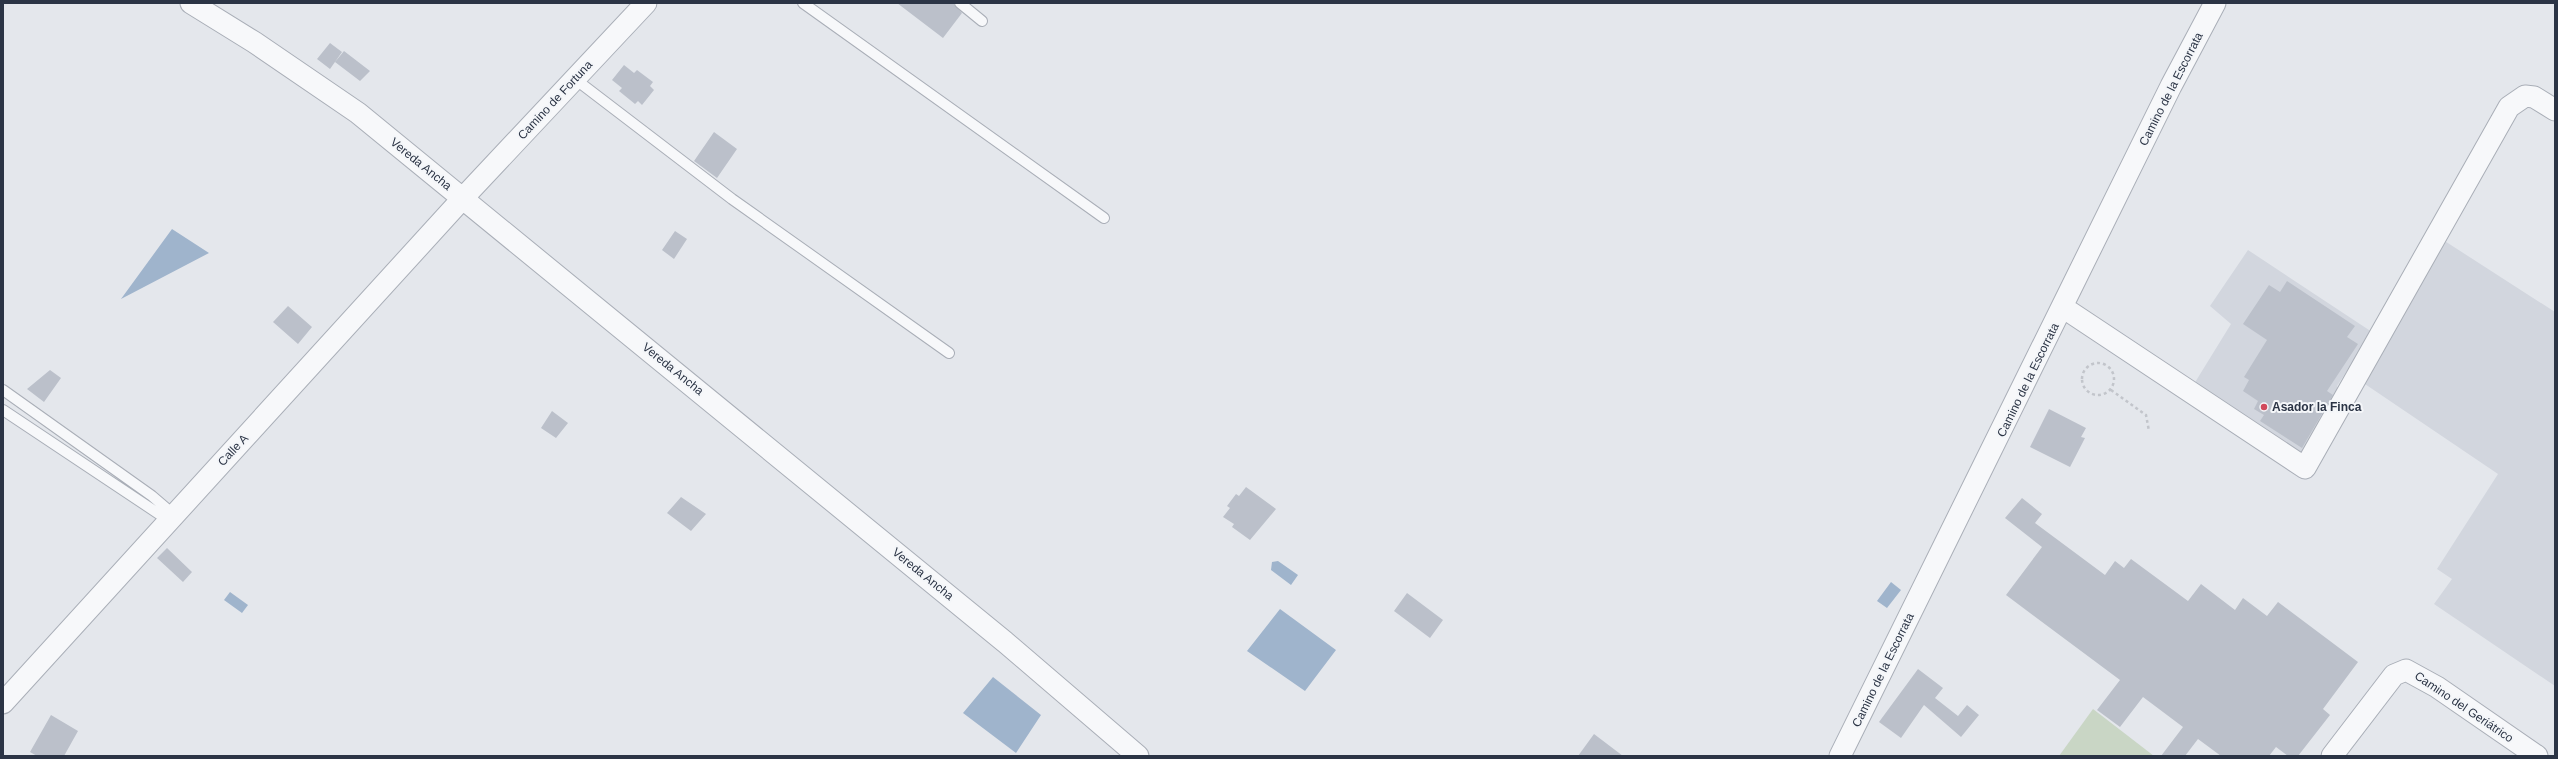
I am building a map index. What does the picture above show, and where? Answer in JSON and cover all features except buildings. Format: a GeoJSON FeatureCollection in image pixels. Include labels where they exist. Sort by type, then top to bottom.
{"type":"FeatureCollection","features":[{"type":"Feature","properties":{"kind":"street","name":"Vereda Ancha"},"geometry":{"type":"LineString","coordinates":[[190,3],[254,42],[358,113],[1005,642],[1138,756]]}},
{"type":"Feature","properties":{"kind":"street","name":"Camino de Fortuna"},"geometry":{"type":"LineString","coordinates":[[463,198],[646,3]]}},
{"type":"Feature","properties":{"kind":"street","name":"Camino de la Escorrata"},"geometry":{"type":"LineString","coordinates":[[1840,756],[2064,308],[2171,86],[2215,3]]}},
{"type":"Feature","properties":{"kind":"street"},"geometry":{"type":"LineString","coordinates":[[2064,308],[2305,468],[2509,107],[2525,96],[2534,97],[2555,110]]}},
{"type":"Feature","properties":{"kind":"street","name":"Calle A"},"geometry":{"type":"LineString","coordinates":[[3,703],[463,198]]}},
{"type":"Feature","properties":{"kind":"street","name":"Camino del Geriátrico"},"geometry":{"type":"LineString","coordinates":[[2332,756],[2394,675],[2406,670],[2437,687],[2537,756]]}},
{"type":"Feature","properties":{"kind":"lane"},"geometry":{"type":"LineString","coordinates":[[803,3],[1104,218]]}},
{"type":"Feature","properties":{"kind":"lane"},"geometry":{"type":"LineString","coordinates":[[960,3],[982,21]]}},
{"type":"Feature","properties":{"kind":"lane"},"geometry":{"type":"LineString","coordinates":[[575,79],[732,199],[948,353]]}},
{"type":"Feature","properties":{"kind":"lane"},"geometry":{"type":"LineString","coordinates":[[3,390],[152,496],[171,517]]}},
{"type":"Feature","properties":{"kind":"lane"},"geometry":{"type":"LineString","coordinates":[[3,410],[171,517]]}},
{"type":"Feature","properties":{"kind":"path"},"geometry":{"type":"LineString","coordinates":[[2098,363],[2109,367],[2114,378],[2111,390],[2101,396],[2095,396],[2085,390],[2081,378],[2087,367],[2098,363]]}},
{"type":"Feature","properties":{"kind":"path"},"geometry":{"type":"LineString","coordinates":[[2111,390],[2146,415],[2149,430]]}},
{"type":"Feature","properties":{"kind":"shaded area"},"geometry":{"type":"Polygon","coordinates":[[[2440,238],[2555,312],[2555,686],[2434,604],[2452,579],[2437,569],[2498,474],[2359,380],[2440,238]]]}},
{"type":"Feature","properties":{"kind":"shaded area"},"geometry":{"type":"Polygon","coordinates":[[[2248,250],[2372,332],[2337,386],[2339,394],[2303,454],[2194,384],[2231,324],[2210,306],[2248,250]]]}},
{"type":"Feature","properties":{"kind":"green space"},"geometry":{"type":"Polygon","coordinates":[[[2093,709],[2154,756],[2059,756],[2093,709]]]}},
{"type":"Feature","properties":{"kind":"water"},"geometry":{"type":"Polygon","coordinates":[[[172,229],[209,253],[121,299],[172,229]]]}},
{"type":"Feature","properties":{"kind":"water"},"geometry":{"type":"Polygon","coordinates":[[[1278,561],[1298,575],[1291,585],[1271,570],[1272,562],[1278,561]]]}},
{"type":"Feature","properties":{"kind":"water"},"geometry":{"type":"Polygon","coordinates":[[[1891,582],[1901,590],[1887,608],[1877,601],[1891,582]]]}},
{"type":"Feature","properties":{"kind":"water"},"geometry":{"type":"Polygon","coordinates":[[[230,592],[248,605],[242,613],[224,600],[230,592]]]}},
{"type":"Feature","properties":{"kind":"water"},"geometry":{"type":"Polygon","coordinates":[[[1280,609],[1336,650],[1305,691],[1247,651],[1280,609]]]}},
{"type":"Feature","properties":{"kind":"water"},"geometry":{"type":"Polygon","coordinates":[[[993,677],[1041,715],[1016,753],[963,713],[993,677]]]}},
{"type":"Feature","properties":{"kind":"place","name":"Asador la Finca"},"geometry":{"type":"Point","coordinates":[2264,407]}}]}
